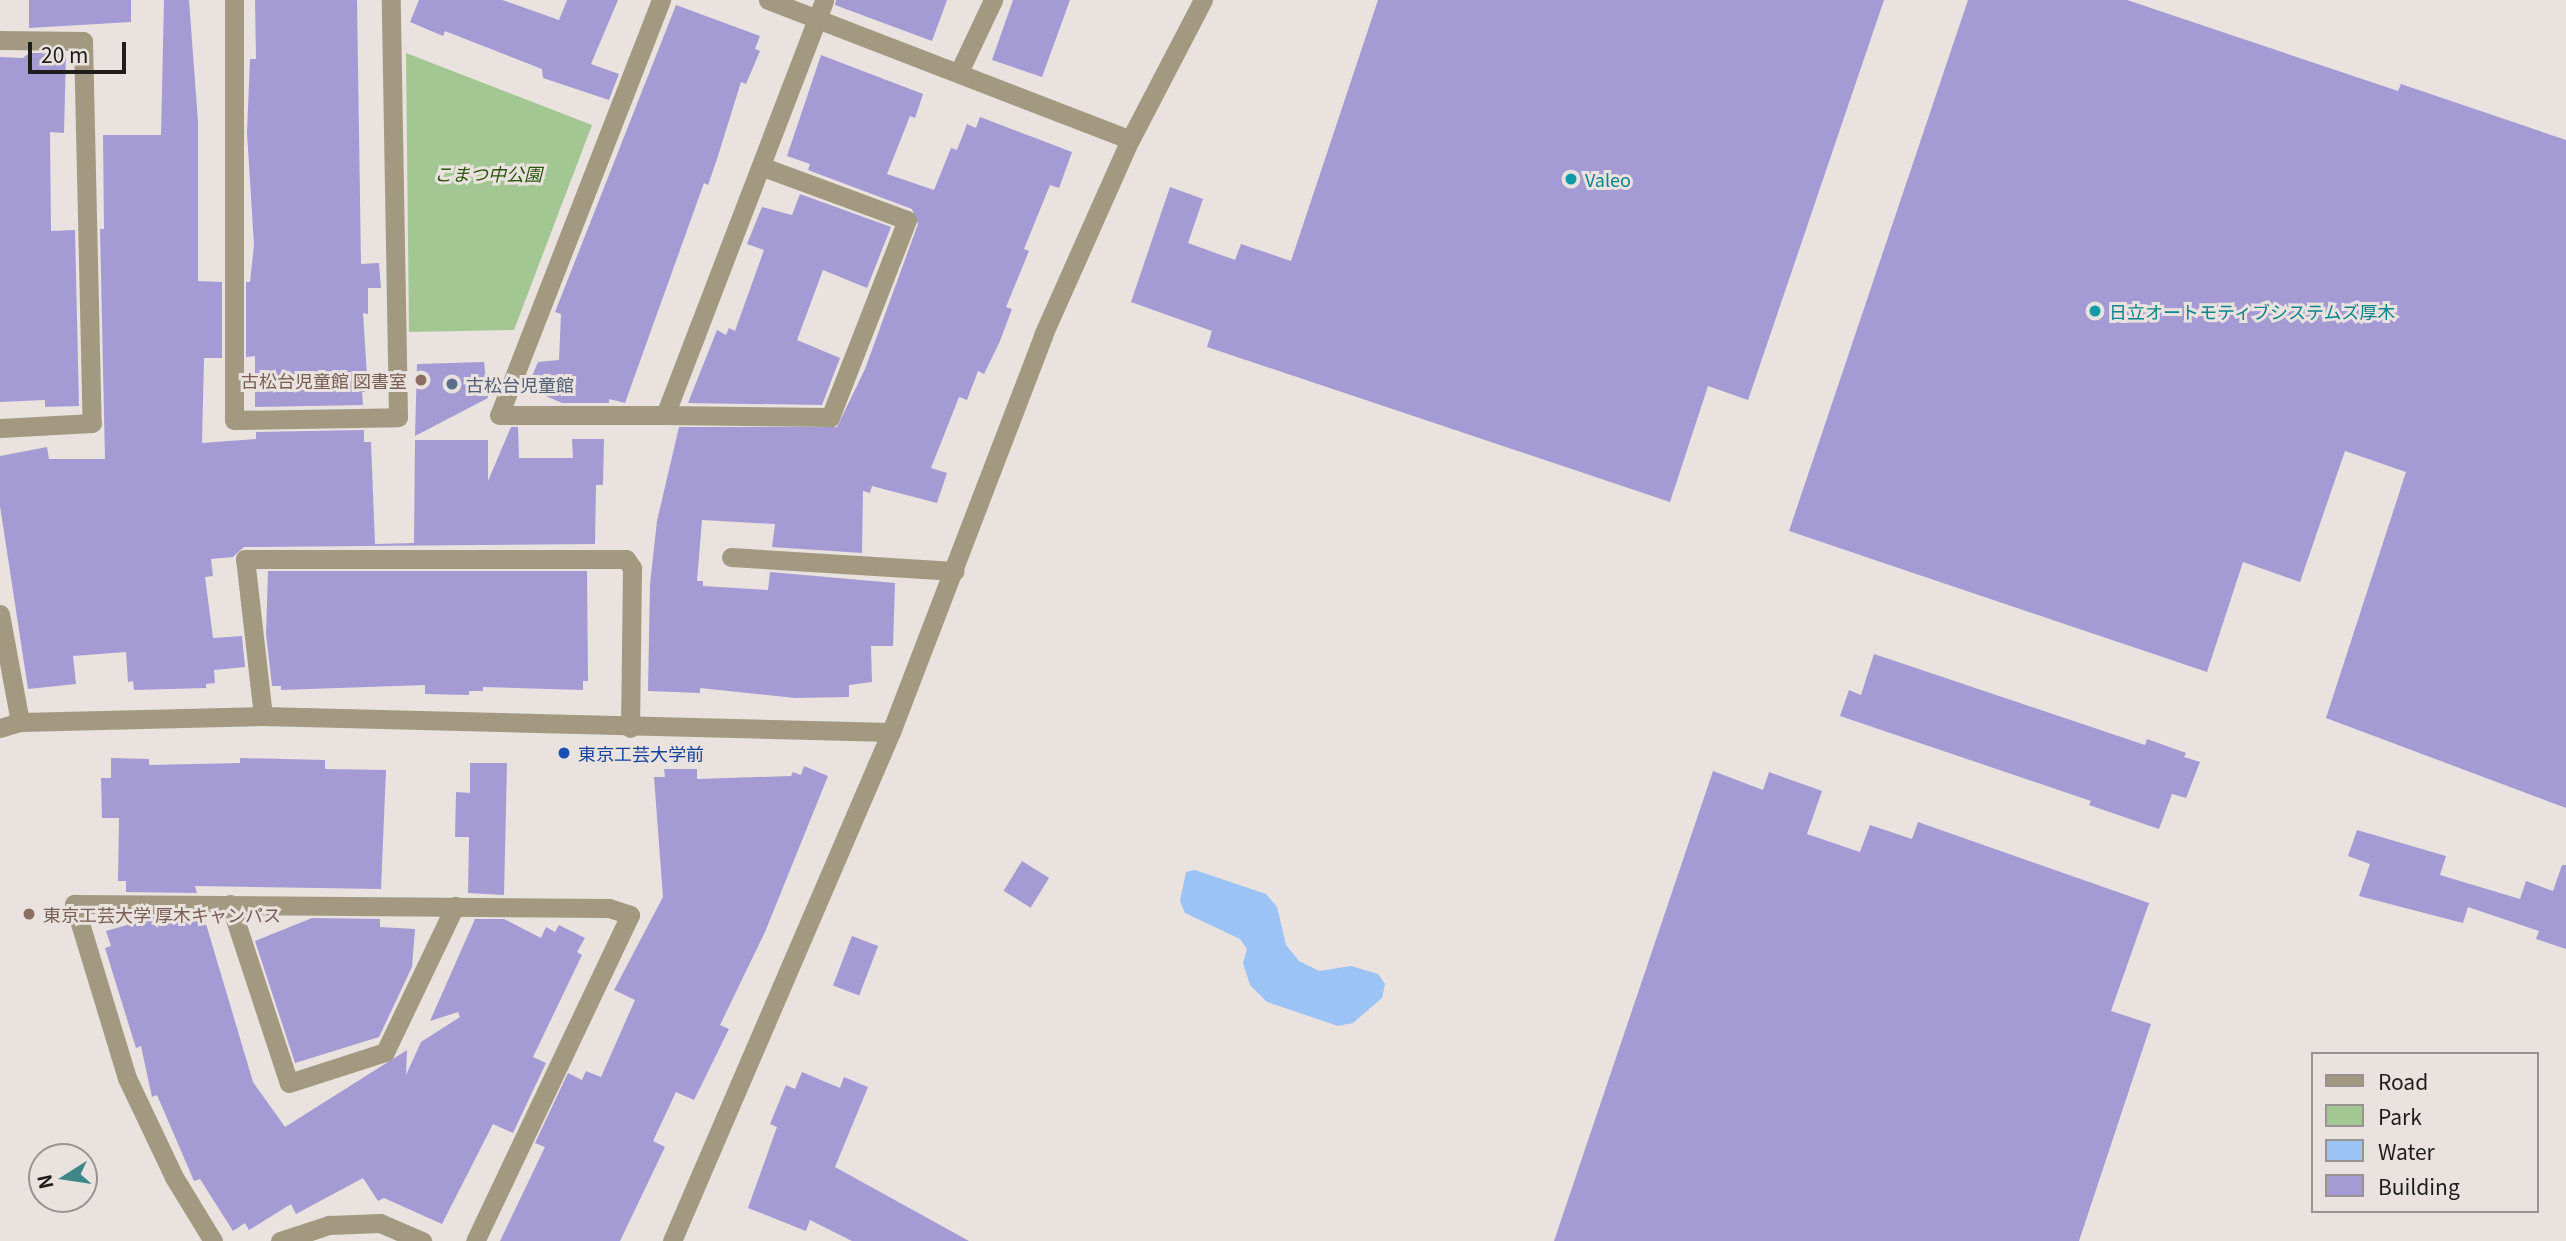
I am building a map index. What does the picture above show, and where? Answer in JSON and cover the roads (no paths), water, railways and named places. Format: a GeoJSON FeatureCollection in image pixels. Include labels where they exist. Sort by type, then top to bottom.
{"type":"FeatureCollection","features":[{"type":"Feature","properties":{"kind":"street"},"geometry":{"type":"LineString","coordinates":[[234,0],[234,420],[398,417],[391,0]]}},
{"type":"Feature","properties":{"kind":"street"},"geometry":{"type":"LineString","coordinates":[[661,0],[499,415],[830,417],[907,220],[763,167]]}},
{"type":"Feature","properties":{"kind":"street"},"geometry":{"type":"LineString","coordinates":[[768,0],[959,72],[1130,141]]}},
{"type":"Feature","properties":{"kind":"street"},"geometry":{"type":"LineString","coordinates":[[665,415],[763,167],[824,0]]}},
{"type":"Feature","properties":{"kind":"street"},"geometry":{"type":"LineString","coordinates":[[959,72],[993,0]]}},
{"type":"Feature","properties":{"kind":"street"},"geometry":{"type":"LineString","coordinates":[[672,1241],[891,732],[956,571],[1043,335],[1130,141],[1203,0]]}},
{"type":"Feature","properties":{"kind":"street"},"geometry":{"type":"LineString","coordinates":[[0,40],[83,41],[92,423],[0,428]]}},
{"type":"Feature","properties":{"kind":"street"},"geometry":{"type":"LineString","coordinates":[[731,557],[956,571]]}},
{"type":"Feature","properties":{"kind":"street"},"geometry":{"type":"LineString","coordinates":[[263,716],[245,559],[626,559],[632,568],[630,728]]}},
{"type":"Feature","properties":{"kind":"street"},"geometry":{"type":"LineString","coordinates":[[0,614],[20,722]]}},
{"type":"Feature","properties":{"kind":"street"},"geometry":{"type":"LineString","coordinates":[[0,729],[20,722],[263,716],[630,728],[891,732]]}},
{"type":"Feature","properties":{"kind":"street"},"geometry":{"type":"LineString","coordinates":[[213,1241],[174,1177],[127,1078],[74,904],[609,908],[630,915],[475,1241]]}},
{"type":"Feature","properties":{"kind":"street"},"geometry":{"type":"LineString","coordinates":[[230,904],[289,1083],[385,1052],[455,906]]}},
{"type":"Feature","properties":{"kind":"street"},"geometry":{"type":"LineString","coordinates":[[280,1241],[329,1225],[380,1223],[422,1241]]}},
{"type":"Feature","properties":{"kind":"water"},"geometry":{"type":"Polygon","coordinates":[[[1195,870],[1266,894],[1277,907],[1286,945],[1299,961],[1319,971],[1351,966],[1378,974],[1385,984],[1382,998],[1353,1023],[1338,1026],[1267,1002],[1250,985],[1243,963],[1247,949],[1240,939],[1185,913],[1180,901],[1186,872],[1195,870]]]}},
{"type":"Feature","properties":{"kind":"place","name":"Valeo"},"geometry":{"type":"Point","coordinates":[1571,179]}},
{"type":"Feature","properties":{"kind":"place","name":"日立オートモティブシステムズ厚木"},"geometry":{"type":"Point","coordinates":[2095,311]}},
{"type":"Feature","properties":{"kind":"place","name":"古松台児童館 図書室"},"geometry":{"type":"Point","coordinates":[421,380]}},
{"type":"Feature","properties":{"kind":"place","name":"古松台児童館"},"geometry":{"type":"Point","coordinates":[452,384]}},
{"type":"Feature","properties":{"kind":"place","name":"東京工芸大学前"},"geometry":{"type":"Point","coordinates":[564,753]}},
{"type":"Feature","properties":{"kind":"place","name":"東京工芸大学 厚木キャンパス"},"geometry":{"type":"Point","coordinates":[29,914]}},
{"type":"Feature","properties":{"kind":"park label","name":"こまつ中公園"},"geometry":{"type":"Point","coordinates":[488,173]}}]}
